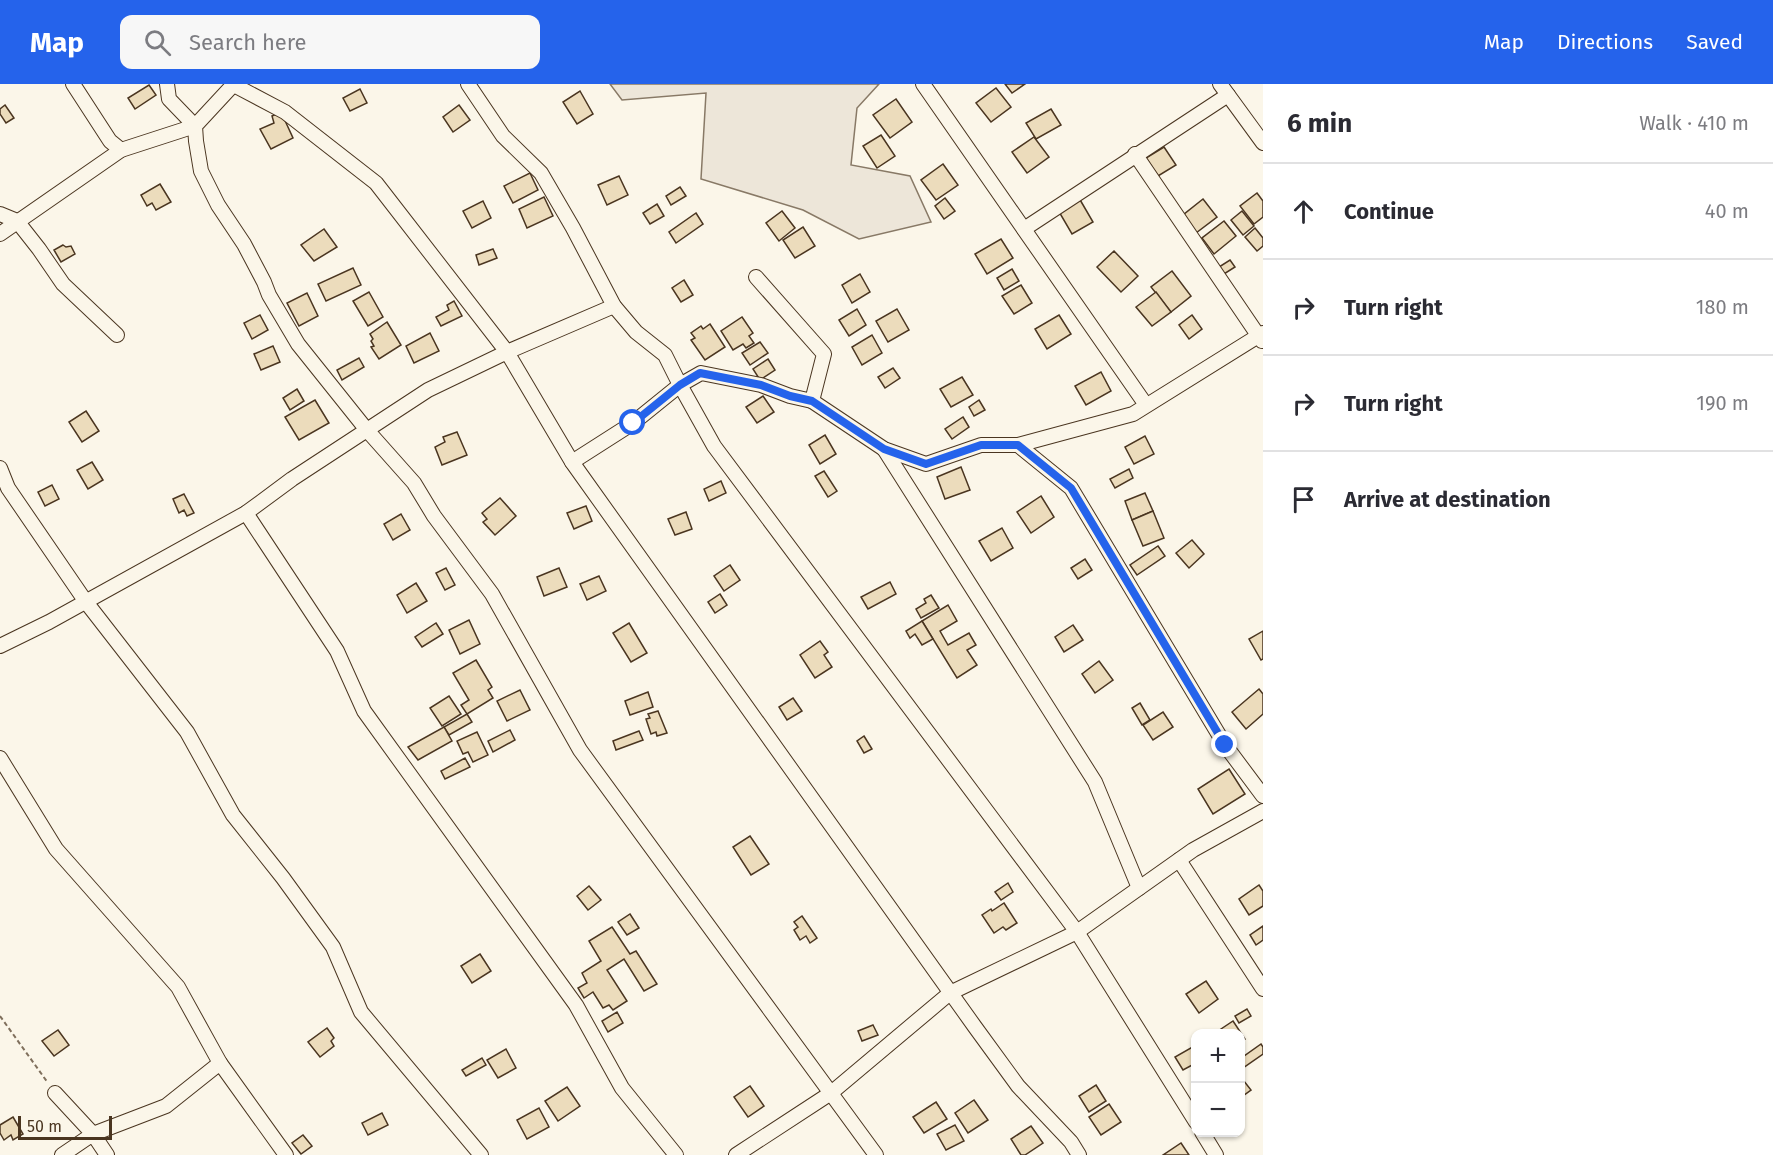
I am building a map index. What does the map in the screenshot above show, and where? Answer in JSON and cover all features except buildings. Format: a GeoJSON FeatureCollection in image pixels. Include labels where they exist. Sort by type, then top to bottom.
{"type":"FeatureCollection","features":[{"type":"Feature","properties":{"kind":"street"},"geometry":{"type":"LineString","coordinates":[[73,84],[110,141],[121,150]]}},
{"type":"Feature","properties":{"kind":"street"},"geometry":{"type":"LineString","coordinates":[[168,84],[169,99],[195,126],[201,171],[218,205],[244,244],[269,295],[298,344],[366,429],[414,483],[492,594],[580,750],[876,1155]]}},
{"type":"Feature","properties":{"kind":"street"},"geometry":{"type":"LineString","coordinates":[[0,234],[121,150],[195,126],[234,84],[285,112],[375,183],[507,352],[572,462],[950,993],[1018,1086],[1071,1142],[1079,1155]]}},
{"type":"Feature","properties":{"kind":"street"},"geometry":{"type":"LineString","coordinates":[[468,84],[503,136],[541,173],[614,306],[636,332],[665,355],[714,446],[1077,932],[1191,1114]]}},
{"type":"Feature","properties":{"kind":"street"},"geometry":{"type":"LineString","coordinates":[[923,84],[1146,405]]}},
{"type":"Feature","properties":{"kind":"street"},"geometry":{"type":"LineString","coordinates":[[1024,229],[1136,154],[1224,89],[1263,143]]}},
{"type":"Feature","properties":{"kind":"street"},"geometry":{"type":"LineString","coordinates":[[572,462],[633,423],[680,385],[700,373],[761,385],[790,396],[812,401],[884,449],[926,464],[981,445],[1018,445],[1133,414],[1262,337],[1136,154]]}},
{"type":"Feature","properties":{"kind":"street"},"geometry":{"type":"LineString","coordinates":[[0,214],[17,221],[63,284],[117,335]]}},
{"type":"Feature","properties":{"kind":"street"},"geometry":{"type":"LineString","coordinates":[[756,277],[824,354],[812,401]]}},
{"type":"Feature","properties":{"kind":"street"},"geometry":{"type":"LineString","coordinates":[[0,646],[86,603],[246,513],[292,479],[428,390],[507,352],[614,306]]}},
{"type":"Feature","properties":{"kind":"street"},"geometry":{"type":"LineString","coordinates":[[1018,445],[1071,488],[1225,745],[1263,796]]}},
{"type":"Feature","properties":{"kind":"street"},"geometry":{"type":"LineString","coordinates":[[884,449],[1095,782],[1139,888]]}},
{"type":"Feature","properties":{"kind":"street"},"geometry":{"type":"LineString","coordinates":[[0,468],[8,488],[86,603],[187,732],[233,815],[333,946],[361,1012],[481,1155]]}},
{"type":"Feature","properties":{"kind":"street"},"geometry":{"type":"LineString","coordinates":[[246,513],[337,651],[364,711],[576,1005],[622,1088],[676,1155]]}},
{"type":"Feature","properties":{"kind":"street"},"geometry":{"type":"LineString","coordinates":[[0,758],[56,849],[178,987],[220,1064],[286,1155]]}},
{"type":"Feature","properties":{"kind":"street"},"geometry":{"type":"LineString","coordinates":[[736,1155],[831,1093],[950,993],[1077,932],[1193,850],[1263,811]]}},
{"type":"Feature","properties":{"kind":"street"},"geometry":{"type":"LineString","coordinates":[[1179,860],[1263,989]]}},
{"type":"Feature","properties":{"kind":"street"},"geometry":{"type":"LineString","coordinates":[[62,1155],[93,1134],[166,1106],[220,1064]]}},
{"type":"Feature","properties":{"kind":"street"},"geometry":{"type":"LineString","coordinates":[[55,1093],[93,1134],[107,1155]]}},
{"type":"Feature","properties":{"kind":"street"},"geometry":{"type":"LineString","coordinates":[[1205,1137],[1216,1155]]}},
{"type":"Feature","properties":{"kind":"path"},"geometry":{"type":"LineString","coordinates":[[0,1016],[55,1093]]}},
{"type":"Feature","properties":{"kind":"shaded area"},"geometry":{"type":"Polygon","coordinates":[[[610,84],[879,84],[857,108],[851,165],[910,176],[931,222],[859,239],[803,210],[701,179],[706,93],[622,100],[610,84]]]}},
{"type":"Feature","properties":{"kind":"route"},"geometry":{"type":"LineString","coordinates":[[633,423],[680,385],[700,373],[761,385],[790,396],[812,401],[884,449],[926,464],[981,445],[1018,445],[1071,488],[1225,745]]}}]}
